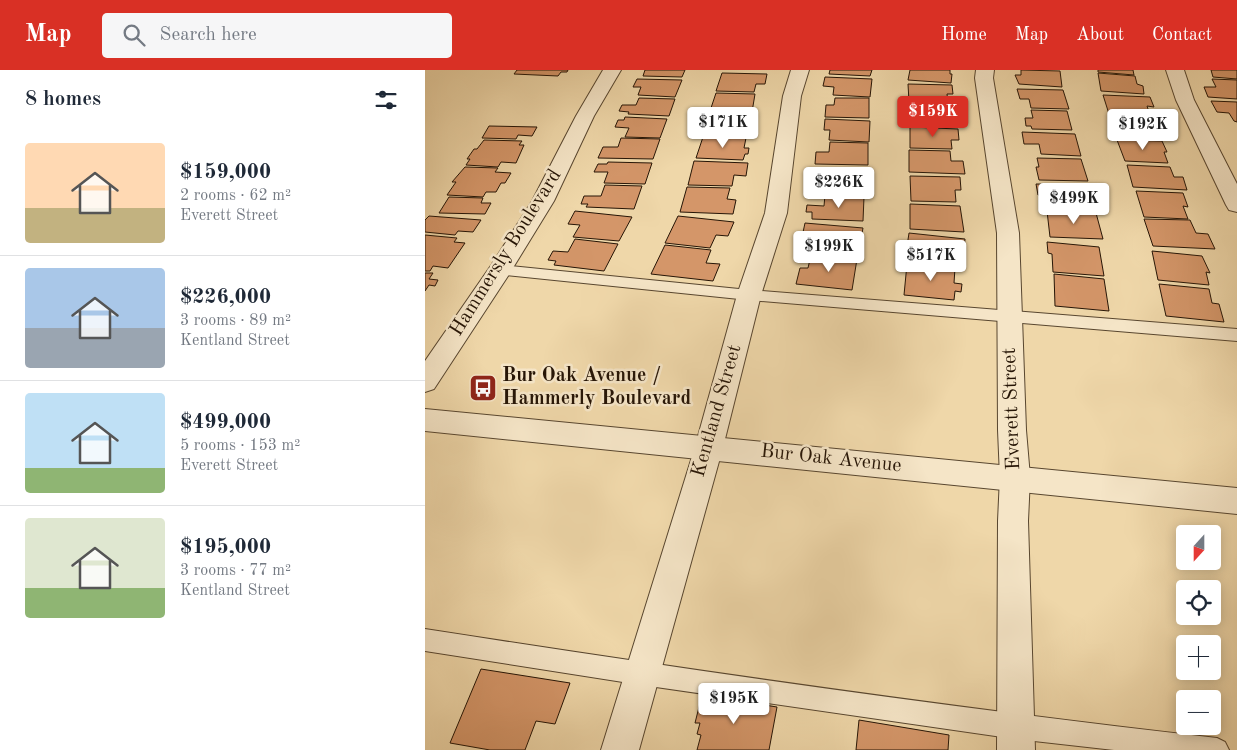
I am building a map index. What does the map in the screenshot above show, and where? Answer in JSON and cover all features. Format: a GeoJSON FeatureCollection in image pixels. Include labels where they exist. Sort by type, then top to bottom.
{"type":"FeatureCollection","features":[{"type":"Feature","properties":{"kind":"street","name":"Hammersly Boulevard"},"geometry":{"type":"LineString","coordinates":[[425,382],[500,270],[543,201],[585,116],[612,70]]}},
{"type":"Feature","properties":{"kind":"street","name":"Kentland Street"},"geometry":{"type":"LineString","coordinates":[[620,750],[709,447],[749,296],[776,213],[792,96],[800,70]]}},
{"type":"Feature","properties":{"kind":"street","name":"Everett Street"},"geometry":{"type":"LineString","coordinates":[[985,70],[984,78],[1008,233],[1011,430],[1015,477],[1013,521],[1016,739]]}},
{"type":"Feature","properties":{"kind":"street"},"geometry":{"type":"LineString","coordinates":[[1175,70],[1185,100],[1237,206]]}},
{"type":"Feature","properties":{"kind":"street","name":"Bur Oak Avenue"},"geometry":{"type":"LineString","coordinates":[[425,420],[1015,477],[1237,501]]}},
{"type":"Feature","properties":{"kind":"lane"},"geometry":{"type":"LineString","coordinates":[[500,270],[749,296],[1237,335]]}},
{"type":"Feature","properties":{"kind":"lane"},"geometry":{"type":"LineString","coordinates":[[425,640],[642,674],[1016,739],[1217,750]]}},
{"type":"Feature","properties":{"kind":"building"},"geometry":{"type":"Polygon","coordinates":[[[517,70],[568,70],[567,72],[561,72],[558,76],[514,74],[517,70]]]}},
{"type":"Feature","properties":{"kind":"building"},"geometry":{"type":"Polygon","coordinates":[[[645,70],[685,70],[682,77],[643,76],[645,70]]]}},
{"type":"Feature","properties":{"kind":"building"},"geometry":{"type":"Polygon","coordinates":[[[830,70],[872,70],[870,76],[829,74],[830,70]]]}},
{"type":"Feature","properties":{"kind":"building"},"geometry":{"type":"Polygon","coordinates":[[[910,70],[950,70],[950,74],[952,74],[951,83],[908,80],[910,70]]]}},
{"type":"Feature","properties":{"kind":"building"},"geometry":{"type":"Polygon","coordinates":[[[1021,70],[1060,71],[1062,87],[1019,84],[1015,75],[1021,75],[1021,70]]]}},
{"type":"Feature","properties":{"kind":"building"},"geometry":{"type":"Polygon","coordinates":[[[1098,70],[1133,70],[1134,75],[1098,72],[1098,70]]]}},
{"type":"Feature","properties":{"kind":"building"},"geometry":{"type":"Polygon","coordinates":[[[1211,70],[1237,70],[1237,79],[1213,77],[1211,70]]]}},
{"type":"Feature","properties":{"kind":"building"},"geometry":{"type":"Polygon","coordinates":[[[722,73],[767,74],[765,84],[756,84],[754,92],[716,91],[722,73]]]}},
{"type":"Feature","properties":{"kind":"building"},"geometry":{"type":"Polygon","coordinates":[[[1098,73],[1135,76],[1137,84],[1143,86],[1144,94],[1101,91],[1098,73]]]}},
{"type":"Feature","properties":{"kind":"building"},"geometry":{"type":"Polygon","coordinates":[[[825,77],[872,79],[870,97],[833,95],[834,87],[823,86],[825,77]]]}},
{"type":"Feature","properties":{"kind":"building"},"geometry":{"type":"Polygon","coordinates":[[[637,79],[682,80],[675,97],[638,95],[641,87],[633,87],[637,79]]]}},
{"type":"Feature","properties":{"kind":"building"},"geometry":{"type":"Polygon","coordinates":[[[1212,79],[1237,80],[1237,99],[1208,97],[1204,87],[1216,87],[1212,79]]]}},
{"type":"Feature","properties":{"kind":"building"},"geometry":{"type":"Polygon","coordinates":[[[908,84],[952,85],[953,94],[947,94],[948,103],[909,102],[908,84]]]}},
{"type":"Feature","properties":{"kind":"building"},"geometry":{"type":"Polygon","coordinates":[[[1017,89],[1063,90],[1069,109],[1031,108],[1029,99],[1020,99],[1017,89]]]}},
{"type":"Feature","properties":{"kind":"building"},"geometry":{"type":"Polygon","coordinates":[[[716,93],[755,94],[752,112],[710,111],[716,93]]]}},
{"type":"Feature","properties":{"kind":"building"},"geometry":{"type":"Polygon","coordinates":[[[1103,95],[1150,97],[1154,107],[1147,106],[1150,115],[1109,114],[1103,95]]]}},
{"type":"Feature","properties":{"kind":"building"},"geometry":{"type":"Polygon","coordinates":[[[639,98],[675,99],[669,116],[628,114],[629,112],[619,111],[622,105],[636,105],[639,98]]]}},
{"type":"Feature","properties":{"kind":"building"},"geometry":{"type":"Polygon","coordinates":[[[835,98],[869,98],[869,118],[825,117],[826,105],[834,105],[835,98]]]}},
{"type":"Feature","properties":{"kind":"building"},"geometry":{"type":"Polygon","coordinates":[[[1211,101],[1237,102],[1237,122],[1234,121],[1229,113],[1217,112],[1211,101]]]}},
{"type":"Feature","properties":{"kind":"building"},"geometry":{"type":"Polygon","coordinates":[[[909,104],[947,105],[947,114],[959,115],[959,123],[953,123],[953,125],[908,123],[909,104]]]}},
{"type":"Feature","properties":{"kind":"building"},"geometry":{"type":"Polygon","coordinates":[[[1031,110],[1067,111],[1072,130],[1032,129],[1031,126],[1026,126],[1025,118],[1033,118],[1031,110]]]}},
{"type":"Feature","properties":{"kind":"building"},"geometry":{"type":"Polygon","coordinates":[[[710,114],[756,115],[754,126],[747,126],[746,135],[704,133],[710,114]]]}},
{"type":"Feature","properties":{"kind":"building"},"geometry":{"type":"Polygon","coordinates":[[[625,117],[667,119],[660,138],[625,137],[629,128],[615,127],[618,120],[624,120],[625,117]]]}},
{"type":"Feature","properties":{"kind":"building"},"geometry":{"type":"Polygon","coordinates":[[[1110,118],[1153,119],[1156,127],[1161,128],[1164,134],[1159,134],[1161,138],[1116,136],[1110,118]]]}},
{"type":"Feature","properties":{"kind":"building"},"geometry":{"type":"Polygon","coordinates":[[[825,119],[870,121],[869,142],[829,140],[830,130],[824,130],[825,119]]]}},
{"type":"Feature","properties":{"kind":"building"},"geometry":{"type":"Polygon","coordinates":[[[489,126],[537,127],[532,136],[518,135],[516,139],[482,138],[489,126]]]}},
{"type":"Feature","properties":{"kind":"building"},"geometry":{"type":"Polygon","coordinates":[[[910,127],[958,129],[959,140],[951,140],[952,149],[910,148],[910,127]]]}},
{"type":"Feature","properties":{"kind":"building"},"geometry":{"type":"Polygon","coordinates":[[[1022,132],[1075,134],[1081,156],[1041,154],[1039,144],[1024,144],[1022,132]]]}},
{"type":"Feature","properties":{"kind":"building"},"geometry":{"type":"Polygon","coordinates":[[[703,137],[746,138],[744,148],[749,148],[748,154],[745,154],[743,160],[696,158],[703,137]]]}},
{"type":"Feature","properties":{"kind":"building"},"geometry":{"type":"Polygon","coordinates":[[[621,138],[660,139],[653,159],[598,158],[603,147],[618,147],[621,138]]]}},
{"type":"Feature","properties":{"kind":"building"},"geometry":{"type":"Polygon","coordinates":[[[484,140],[522,141],[519,145],[524,145],[516,163],[501,162],[498,167],[466,165],[470,159],[467,159],[474,149],[477,149],[484,140]]]}},
{"type":"Feature","properties":{"kind":"building"},"geometry":{"type":"Polygon","coordinates":[[[1117,140],[1162,141],[1167,152],[1164,152],[1168,163],[1125,161],[1117,140]]]}},
{"type":"Feature","properties":{"kind":"building"},"geometry":{"type":"Polygon","coordinates":[[[830,142],[868,143],[868,165],[815,164],[816,152],[829,152],[830,142]]]}},
{"type":"Feature","properties":{"kind":"building"},"geometry":{"type":"Polygon","coordinates":[[[909,150],[950,151],[951,161],[963,161],[965,174],[909,172],[909,150]]]}},
{"type":"Feature","properties":{"kind":"building"},"geometry":{"type":"Polygon","coordinates":[[[1037,158],[1081,159],[1088,181],[1039,180],[1036,167],[1039,167],[1037,158]]]}},
{"type":"Feature","properties":{"kind":"building"},"geometry":{"type":"Polygon","coordinates":[[[694,161],[748,163],[746,176],[734,175],[732,186],[688,185],[694,161]]]}},
{"type":"Feature","properties":{"kind":"building"},"geometry":{"type":"Polygon","coordinates":[[[608,162],[652,163],[645,184],[604,183],[608,172],[594,172],[598,164],[607,164],[608,162]]]}},
{"type":"Feature","properties":{"kind":"building"},"geometry":{"type":"Polygon","coordinates":[[[1127,165],[1170,167],[1174,177],[1183,177],[1187,190],[1133,187],[1127,165]]]}},
{"type":"Feature","properties":{"kind":"building"},"geometry":{"type":"Polygon","coordinates":[[[465,167],[498,168],[495,172],[511,173],[505,183],[501,183],[496,192],[486,192],[483,197],[447,195],[456,182],[452,182],[465,167]]]}},
{"type":"Feature","properties":{"kind":"building"},"geometry":{"type":"Polygon","coordinates":[[[819,168],[866,169],[866,191],[827,190],[827,179],[818,179],[819,168]]]}},
{"type":"Feature","properties":{"kind":"building"},"geometry":{"type":"Polygon","coordinates":[[[910,176],[960,177],[961,190],[955,190],[956,202],[911,201],[910,176]]]}},
{"type":"Feature","properties":{"kind":"building"},"geometry":{"type":"Polygon","coordinates":[[[1036,184],[1089,185],[1095,209],[1048,207],[1045,195],[1038,195],[1036,184]]]}},
{"type":"Feature","properties":{"kind":"building"},"geometry":{"type":"Polygon","coordinates":[[[605,185],[642,186],[634,209],[586,207],[588,204],[581,204],[584,196],[601,196],[605,185]]]}},
{"type":"Feature","properties":{"kind":"building"},"geometry":{"type":"Polygon","coordinates":[[[687,187],[730,188],[727,199],[736,200],[733,214],[680,212],[687,187]]]}},
{"type":"Feature","properties":{"kind":"building"},"geometry":{"type":"Polygon","coordinates":[[[1136,191],[1183,193],[1188,207],[1183,206],[1188,219],[1144,217],[1136,191]]]}},
{"type":"Feature","properties":{"kind":"building"},"geometry":{"type":"Polygon","coordinates":[[[825,195],[864,197],[863,221],[812,219],[812,212],[806,212],[807,205],[824,206],[825,195]]]}},
{"type":"Feature","properties":{"kind":"building"},"geometry":{"type":"Polygon","coordinates":[[[449,197],[483,198],[481,203],[491,203],[485,214],[439,213],[449,197]]]}},
{"type":"Feature","properties":{"kind":"building"},"geometry":{"type":"Polygon","coordinates":[[[910,204],[960,206],[964,232],[910,229],[910,204]]]}},
{"type":"Feature","properties":{"kind":"building"},"geometry":{"type":"Polygon","coordinates":[[[575,211],[632,217],[619,241],[573,237],[580,225],[568,224],[575,211]]]}},
{"type":"Feature","properties":{"kind":"building"},"geometry":{"type":"Polygon","coordinates":[[[1047,211],[1096,213],[1103,239],[1050,237],[1047,211]]]}},
{"type":"Feature","properties":{"kind":"building"},"geometry":{"type":"Polygon","coordinates":[[[429,216],[481,220],[473,232],[458,231],[455,235],[425,232],[425,220],[429,216]]]}},
{"type":"Feature","properties":{"kind":"building"},"geometry":{"type":"Polygon","coordinates":[[[678,216],[734,222],[728,236],[716,235],[710,248],[665,243],[678,216]]]}},
{"type":"Feature","properties":{"kind":"building"},"geometry":{"type":"Polygon","coordinates":[[[1144,219],[1190,220],[1196,233],[1208,234],[1215,249],[1153,246],[1144,219]]]}},
{"type":"Feature","properties":{"kind":"building"},"geometry":{"type":"Polygon","coordinates":[[[805,223],[863,228],[858,255],[812,251],[815,238],[802,237],[805,223]]]}},
{"type":"Feature","properties":{"kind":"building"},"geometry":{"type":"Polygon","coordinates":[[[909,233],[965,239],[964,252],[954,251],[954,265],[905,260],[909,233]]]}},
{"type":"Feature","properties":{"kind":"building"},"geometry":{"type":"Polygon","coordinates":[[[425,235],[457,238],[454,242],[465,243],[448,268],[433,266],[430,271],[425,271],[425,235]]]}},
{"type":"Feature","properties":{"kind":"building"},"geometry":{"type":"Polygon","coordinates":[[[575,239],[618,244],[604,271],[554,265],[556,261],[548,260],[553,251],[568,252],[575,239]]]}},
{"type":"Feature","properties":{"kind":"building"},"geometry":{"type":"Polygon","coordinates":[[[1047,242],[1099,247],[1104,276],[1053,272],[1052,254],[1048,253],[1047,242]]]}},
{"type":"Feature","properties":{"kind":"building"},"geometry":{"type":"Polygon","coordinates":[[[665,245],[711,250],[706,263],[720,264],[713,281],[651,274],[665,245]]]}},
{"type":"Feature","properties":{"kind":"building"},"geometry":{"type":"Polygon","coordinates":[[[1152,251],[1202,256],[1210,273],[1206,272],[1209,285],[1158,280],[1152,251]]]}},
{"type":"Feature","properties":{"kind":"building"},"geometry":{"type":"Polygon","coordinates":[[[811,255],[857,259],[852,290],[796,284],[800,268],[808,268],[811,255]]]}},
{"type":"Feature","properties":{"kind":"building"},"geometry":{"type":"Polygon","coordinates":[[[907,264],[955,268],[954,283],[962,284],[961,292],[955,291],[954,300],[904,295],[907,264]]]}},
{"type":"Feature","properties":{"kind":"building"},"geometry":{"type":"Polygon","coordinates":[[[425,273],[433,273],[429,279],[438,280],[435,286],[429,285],[425,291],[425,273]]]}},
{"type":"Feature","properties":{"kind":"building"},"geometry":{"type":"Polygon","coordinates":[[[1054,274],[1104,279],[1109,311],[1055,306],[1054,274]]]}},
{"type":"Feature","properties":{"kind":"building"},"geometry":{"type":"Polygon","coordinates":[[[1159,284],[1209,289],[1212,303],[1219,304],[1224,322],[1166,316],[1159,284]]]}},
{"type":"Feature","properties":{"kind":"building"},"geometry":{"type":"Polygon","coordinates":[[[481,669],[570,683],[555,724],[536,721],[525,750],[490,750],[450,743],[481,669]]]}},
{"type":"Feature","properties":{"kind":"building"},"geometry":{"type":"Polygon","coordinates":[[[702,695],[777,707],[769,750],[697,750],[701,735],[697,734],[700,723],[695,723],[702,695]]]}},
{"type":"Feature","properties":{"kind":"building"},"geometry":{"type":"Polygon","coordinates":[[[859,720],[949,735],[948,750],[856,750],[859,720]]]}},
{"type":"Feature","properties":{"kind":"place","name":"Bur Oak Avenue / Hammerly Boulevard"},"geometry":{"type":"Point","coordinates":[483,388]}}]}
